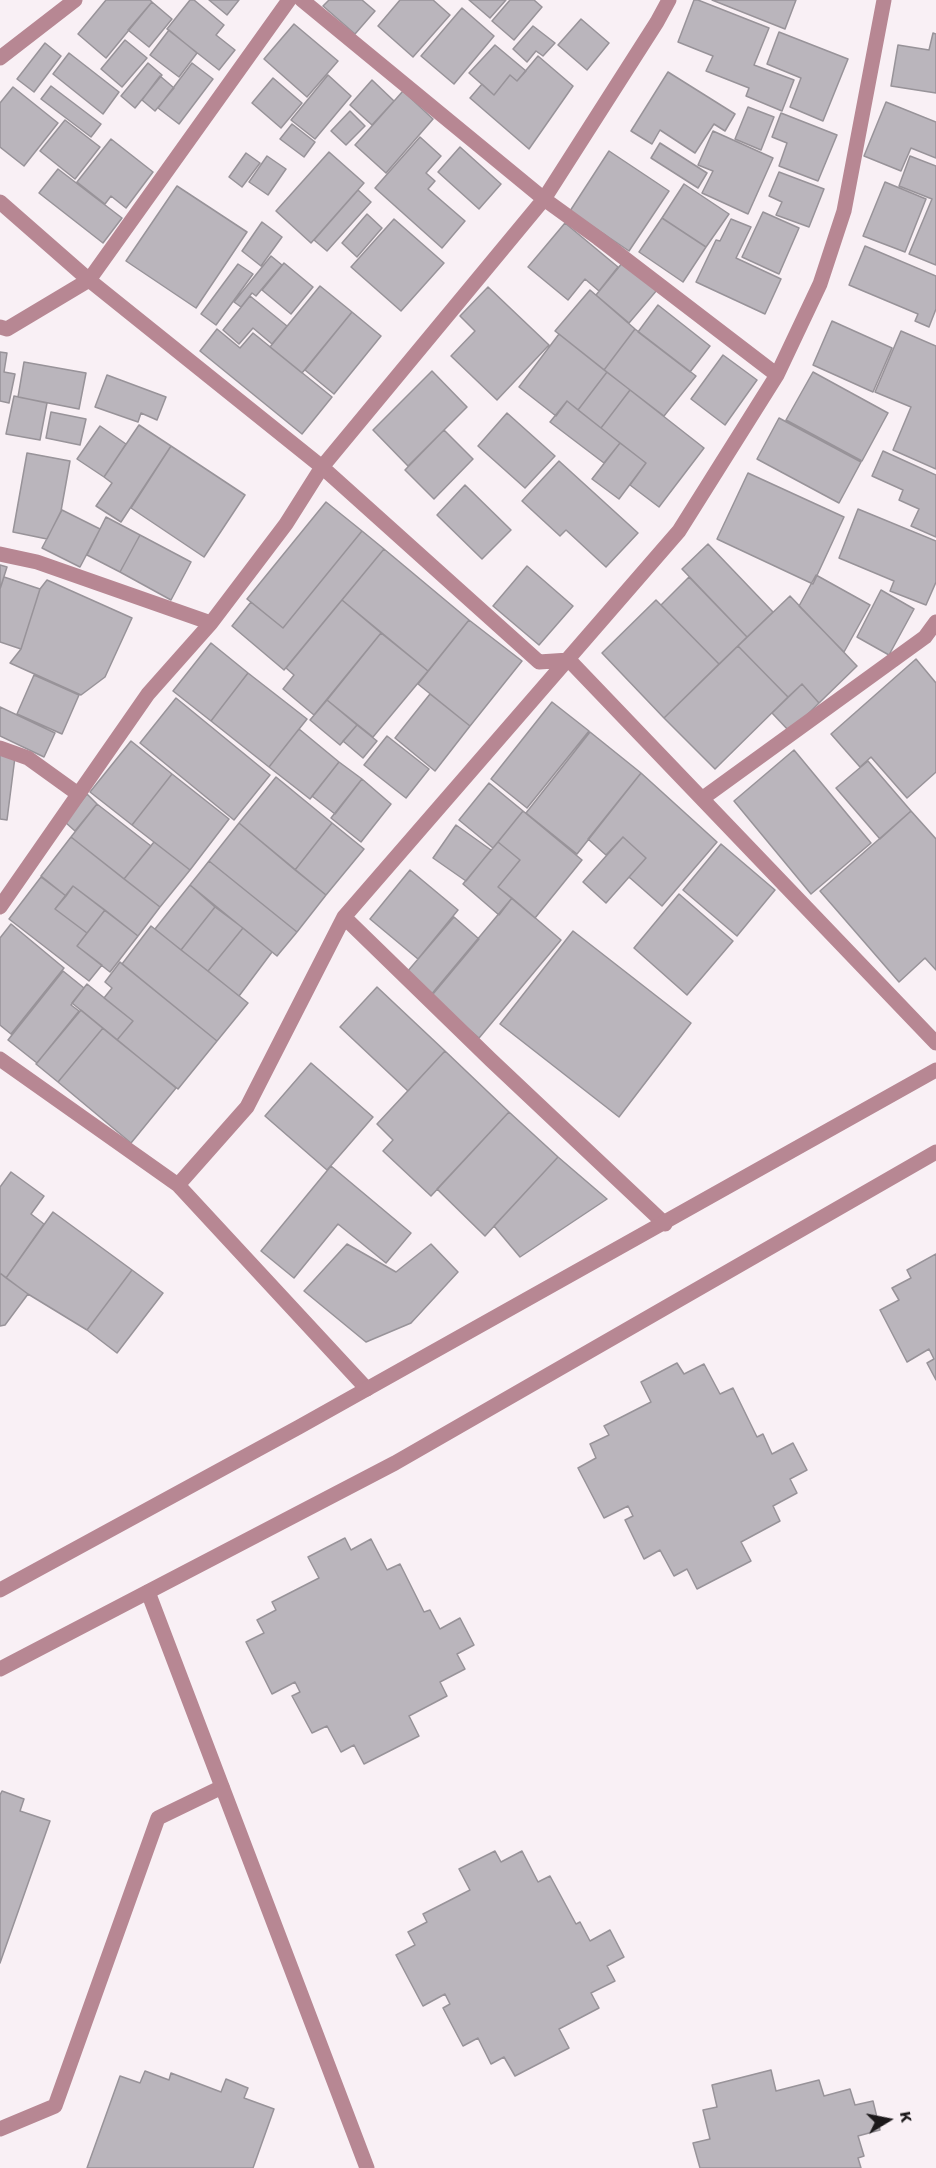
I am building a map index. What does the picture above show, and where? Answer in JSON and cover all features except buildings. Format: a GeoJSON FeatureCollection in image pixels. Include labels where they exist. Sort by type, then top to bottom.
{"type":"FeatureCollection","features":[{"type":"Feature","properties":{"kind":"street"},"geometry":{"type":"LineString","coordinates":[[0,58],[75,0]]}},
{"type":"Feature","properties":{"kind":"street"},"geometry":{"type":"LineString","coordinates":[[0,327],[7,329],[89,280],[289,0]]}},
{"type":"Feature","properties":{"kind":"street"},"geometry":{"type":"LineString","coordinates":[[302,0],[544,199],[777,375]]}},
{"type":"Feature","properties":{"kind":"street"},"geometry":{"type":"LineString","coordinates":[[0,907],[148,694],[211,623],[286,524],[322,467],[544,199],[669,0]]}},
{"type":"Feature","properties":{"kind":"street"},"geometry":{"type":"LineString","coordinates":[[178,1185],[247,1107],[344,917],[679,531],[777,375],[820,284],[844,212],[884,0]]}},
{"type":"Feature","properties":{"kind":"street"},"geometry":{"type":"LineString","coordinates":[[0,202],[89,280],[322,467],[539,662],[569,660],[936,1043]]}},
{"type":"Feature","properties":{"kind":"street"},"geometry":{"type":"LineString","coordinates":[[0,554],[37,562],[211,623]]}},
{"type":"Feature","properties":{"kind":"street"},"geometry":{"type":"LineString","coordinates":[[703,798],[925,637],[936,622]]}},
{"type":"Feature","properties":{"kind":"street"},"geometry":{"type":"LineString","coordinates":[[0,748],[28,758],[78,794]]}},
{"type":"Feature","properties":{"kind":"street"},"geometry":{"type":"LineString","coordinates":[[344,917],[665,1224]]}},
{"type":"Feature","properties":{"kind":"street"},"geometry":{"type":"LineString","coordinates":[[0,1059],[178,1185],[367,1389]]}},
{"type":"Feature","properties":{"kind":"street"},"geometry":{"type":"LineString","coordinates":[[0,1590],[665,1224],[936,1070]]}},
{"type":"Feature","properties":{"kind":"street"},"geometry":{"type":"LineString","coordinates":[[0,1669],[395,1462],[936,1152]]}},
{"type":"Feature","properties":{"kind":"street"},"geometry":{"type":"LineString","coordinates":[[148,1592],[367,2168]]}},
{"type":"Feature","properties":{"kind":"street"},"geometry":{"type":"LineString","coordinates":[[0,2129],[55,2106],[158,1818],[222,1787]]}}]}
